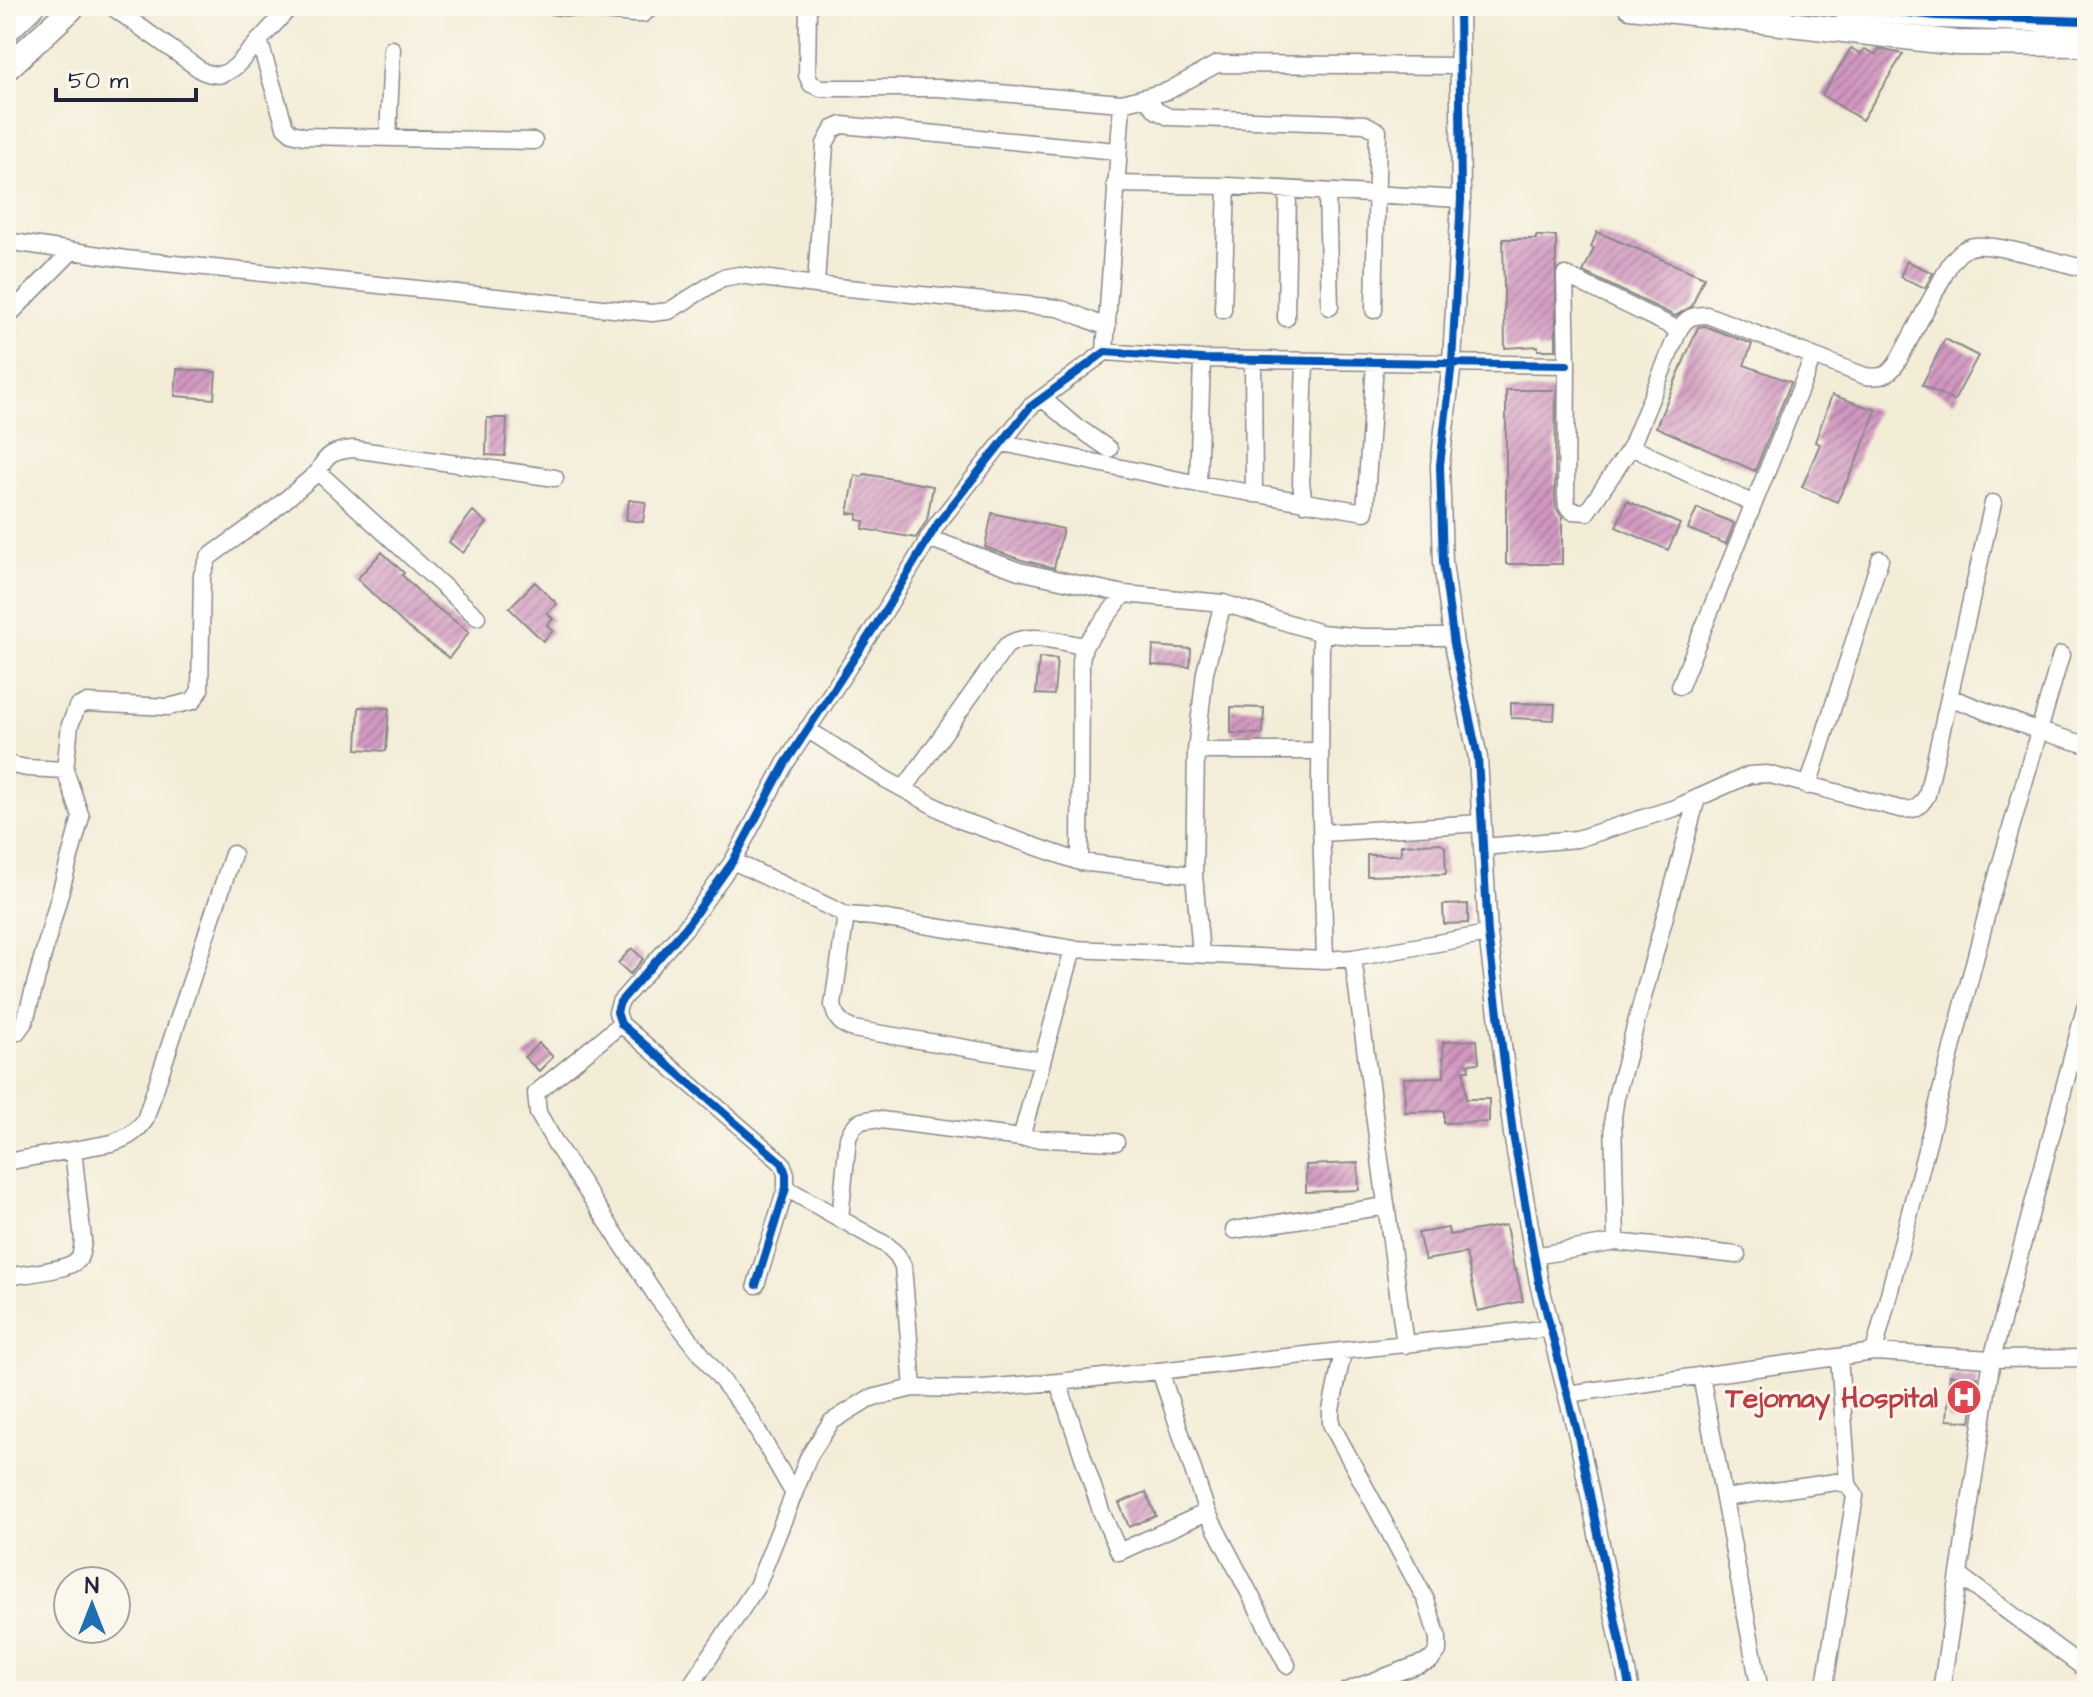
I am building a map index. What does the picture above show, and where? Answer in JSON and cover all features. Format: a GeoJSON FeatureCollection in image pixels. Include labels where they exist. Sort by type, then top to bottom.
{"type":"FeatureCollection","features":[{"type":"Feature","properties":{"kind":"main road"},"geometry":{"type":"LineString","coordinates":[[6,31],[32,6]]}},
{"type":"Feature","properties":{"kind":"main road"},"geometry":{"type":"LineString","coordinates":[[6,69],[74,6]]}},
{"type":"Feature","properties":{"kind":"main road"},"geometry":{"type":"LineString","coordinates":[[1630,6],[1957,43],[2087,44]]}},
{"type":"Feature","properties":{"kind":"main road"},"geometry":{"type":"LineString","coordinates":[[1842,6],[1936,16],[2087,21]]}},
{"type":"Feature","properties":{"kind":"street"},"geometry":{"type":"LineString","coordinates":[[111,6],[202,71],[214,76],[226,74],[291,6]]}},
{"type":"Feature","properties":{"kind":"street"},"geometry":{"type":"LineString","coordinates":[[553,6],[643,14],[653,6]]}},
{"type":"Feature","properties":{"kind":"street"},"geometry":{"type":"LineString","coordinates":[[1459,6],[1461,199],[1452,362],[1439,472],[1443,563],[1453,637],[1478,758],[1488,934],[1513,1134],[1534,1256],[1596,1519],[1630,1691]]}},
{"type":"Feature","properties":{"kind":"street"},"geometry":{"type":"LineString","coordinates":[[808,8],[807,75],[811,84],[821,88],[938,88],[1122,103],[1168,91],[1217,64],[1459,66]]}},
{"type":"Feature","properties":{"kind":"street"},"geometry":{"type":"LineString","coordinates":[[259,40],[285,127],[292,133],[304,136],[534,141]]}},
{"type":"Feature","properties":{"kind":"street"},"geometry":{"type":"LineString","coordinates":[[388,137],[392,49]]}},
{"type":"Feature","properties":{"kind":"street"},"geometry":{"type":"LineString","coordinates":[[1145,98],[1157,111],[1169,117],[1373,126],[1379,137],[1374,310]]}},
{"type":"Feature","properties":{"kind":"street"},"geometry":{"type":"LineString","coordinates":[[1105,352],[1122,103]]}},
{"type":"Feature","properties":{"kind":"street"},"geometry":{"type":"LineString","coordinates":[[816,285],[825,144],[833,129],[842,125],[1117,151]]}},
{"type":"Feature","properties":{"kind":"street"},"geometry":{"type":"LineString","coordinates":[[1115,184],[1227,186],[1461,199]]}},
{"type":"Feature","properties":{"kind":"street"},"geometry":{"type":"LineString","coordinates":[[1223,310],[1227,186]]}},
{"type":"Feature","properties":{"kind":"street"},"geometry":{"type":"LineString","coordinates":[[1286,318],[1288,190]]}},
{"type":"Feature","properties":{"kind":"street"},"geometry":{"type":"LineString","coordinates":[[1327,192],[1330,307]]}},
{"type":"Feature","properties":{"kind":"street"},"geometry":{"type":"LineString","coordinates":[[6,241],[71,252],[652,313],[669,311],[722,278],[739,275],[1058,308],[1107,327]]}},
{"type":"Feature","properties":{"kind":"street"},"geometry":{"type":"LineString","coordinates":[[1679,330],[1565,275],[1567,506],[1572,511],[1587,512],[1631,447],[1685,319],[1707,315],[1813,357],[1878,378],[1889,374],[1959,252],[1973,246],[1990,247],[2087,269]]}},
{"type":"Feature","properties":{"kind":"street"},"geometry":{"type":"LineString","coordinates":[[6,318],[71,252]]}},
{"type":"Feature","properties":{"kind":"street"},"geometry":{"type":"LineString","coordinates":[[756,1285],[786,1188],[782,1163],[621,1024],[617,1012],[620,1002],[686,927],[733,861],[785,764],[885,611],[928,538],[1030,407],[1105,352],[1202,359],[1567,365]]}},
{"type":"Feature","properties":{"kind":"street"},"geometry":{"type":"LineString","coordinates":[[1680,686],[1813,357]]}},
{"type":"Feature","properties":{"kind":"street"},"geometry":{"type":"LineString","coordinates":[[1198,484],[1202,359]]}},
{"type":"Feature","properties":{"kind":"street"},"geometry":{"type":"LineString","coordinates":[[1253,360],[1254,494]]}},
{"type":"Feature","properties":{"kind":"street"},"geometry":{"type":"LineString","coordinates":[[1304,503],[1301,483],[1305,361]]}},
{"type":"Feature","properties":{"kind":"street"},"geometry":{"type":"LineString","coordinates":[[1003,443],[1198,484],[1365,512],[1375,363]]}},
{"type":"Feature","properties":{"kind":"street"},"geometry":{"type":"LineString","coordinates":[[1042,398],[1109,449]]}},
{"type":"Feature","properties":{"kind":"street"},"geometry":{"type":"LineString","coordinates":[[1631,447],[1752,503]]}},
{"type":"Feature","properties":{"kind":"street"},"geometry":{"type":"LineString","coordinates":[[6,1035],[17,1032],[25,1021],[81,817],[65,770],[70,725],[77,707],[86,703],[168,707],[193,701],[200,690],[202,575],[209,557],[270,513],[318,472],[325,457],[334,451],[353,449],[555,478]]}},
{"type":"Feature","properties":{"kind":"street"},"geometry":{"type":"LineString","coordinates":[[318,472],[477,617]]}},
{"type":"Feature","properties":{"kind":"street"},"geometry":{"type":"LineString","coordinates":[[1278,496],[1301,483]]}},
{"type":"Feature","properties":{"kind":"street"},"geometry":{"type":"LineString","coordinates":[[1483,847],[1577,839],[1675,808],[1749,775],[1767,774],[1900,809],[1912,810],[1921,805],[1927,795],[1993,503]]}},
{"type":"Feature","properties":{"kind":"street"},"geometry":{"type":"LineString","coordinates":[[928,538],[1019,571],[1124,594],[1223,603],[1321,633],[1362,637],[1453,637]]}},
{"type":"Feature","properties":{"kind":"street"},"geometry":{"type":"LineString","coordinates":[[1808,786],[1880,559]]}},
{"type":"Feature","properties":{"kind":"street"},"geometry":{"type":"LineString","coordinates":[[1080,862],[1081,660],[1084,646],[1124,594]]}},
{"type":"Feature","properties":{"kind":"street"},"geometry":{"type":"LineString","coordinates":[[1201,954],[1194,875],[1196,751],[1205,672],[1223,603]]}},
{"type":"Feature","properties":{"kind":"street"},"geometry":{"type":"LineString","coordinates":[[1321,633],[1320,751],[1325,960]]}},
{"type":"Feature","properties":{"kind":"street"},"geometry":{"type":"LineString","coordinates":[[904,789],[1006,646],[1028,637],[1084,646]]}},
{"type":"Feature","properties":{"kind":"street"},"geometry":{"type":"LineString","coordinates":[[1874,1352],[1990,901],[2061,655]]}},
{"type":"Feature","properties":{"kind":"street"},"geometry":{"type":"LineString","coordinates":[[1949,697],[2039,731],[2087,745]]}},
{"type":"Feature","properties":{"kind":"street"},"geometry":{"type":"LineString","coordinates":[[807,729],[960,820],[1080,862],[1194,875]]}},
{"type":"Feature","properties":{"kind":"street"},"geometry":{"type":"LineString","coordinates":[[1196,751],[1320,751]]}},
{"type":"Feature","properties":{"kind":"street"},"geometry":{"type":"LineString","coordinates":[[6,764],[65,770]]}},
{"type":"Feature","properties":{"kind":"street"},"geometry":{"type":"LineString","coordinates":[[1616,1242],[1613,1117],[1616,1097],[1697,798]]}},
{"type":"Feature","properties":{"kind":"street"},"geometry":{"type":"LineString","coordinates":[[1322,833],[1482,823]]}},
{"type":"Feature","properties":{"kind":"street"},"geometry":{"type":"LineString","coordinates":[[6,1162],[127,1138],[138,1130],[145,1120],[233,854]]}},
{"type":"Feature","properties":{"kind":"street"},"geometry":{"type":"LineString","coordinates":[[733,861],[846,915],[1073,949],[1325,960],[1353,958],[1488,934]]}},
{"type":"Feature","properties":{"kind":"street"},"geometry":{"type":"LineString","coordinates":[[846,915],[833,1005],[835,1016],[842,1025],[1042,1061]]}},
{"type":"Feature","properties":{"kind":"street"},"geometry":{"type":"LineString","coordinates":[[1021,1138],[1073,949]]}},
{"type":"Feature","properties":{"kind":"street"},"geometry":{"type":"LineString","coordinates":[[1353,958],[1405,1345]]}},
{"type":"Feature","properties":{"kind":"street"},"geometry":{"type":"LineString","coordinates":[[1941,1691],[1992,1359],[2087,1001]]}},
{"type":"Feature","properties":{"kind":"street"},"geometry":{"type":"LineString","coordinates":[[621,1024],[536,1093],[538,1113],[564,1158],[659,1300],[746,1411],[794,1494]]}},
{"type":"Feature","properties":{"kind":"street"},"geometry":{"type":"LineString","coordinates":[[840,1219],[848,1138],[851,1127],[862,1120],[1021,1138],[1116,1142]]}},
{"type":"Feature","properties":{"kind":"street"},"geometry":{"type":"LineString","coordinates":[[6,1277],[66,1266],[77,1260],[83,1240],[73,1150]]}},
{"type":"Feature","properties":{"kind":"street"},"geometry":{"type":"LineString","coordinates":[[786,1188],[888,1246],[897,1255],[903,1266],[913,1388]]}},
{"type":"Feature","properties":{"kind":"street"},"geometry":{"type":"LineString","coordinates":[[1234,1230],[1386,1206]]}},
{"type":"Feature","properties":{"kind":"street"},"geometry":{"type":"LineString","coordinates":[[1534,1256],[1616,1242],[1737,1255]]}},
{"type":"Feature","properties":{"kind":"street"},"geometry":{"type":"LineString","coordinates":[[687,1691],[757,1586],[809,1456],[831,1422],[868,1399],[913,1388],[969,1389],[1058,1382],[1551,1328]]}},
{"type":"Feature","properties":{"kind":"street"},"geometry":{"type":"LineString","coordinates":[[1343,1352],[1331,1424],[1420,1589],[1438,1638],[1438,1651],[1431,1660],[1346,1691]]}},
{"type":"Feature","properties":{"kind":"street"},"geometry":{"type":"LineString","coordinates":[[1567,1394],[1874,1352],[1992,1359],[2087,1358]]}},
{"type":"Feature","properties":{"kind":"street"},"geometry":{"type":"LineString","coordinates":[[1824,1691],[1855,1496],[1848,1484],[1839,1357]]}},
{"type":"Feature","properties":{"kind":"street"},"geometry":{"type":"LineString","coordinates":[[1160,1371],[1207,1512],[1287,1665]]}},
{"type":"Feature","properties":{"kind":"street"},"geometry":{"type":"LineString","coordinates":[[1701,1376],[1760,1691]]}},
{"type":"Feature","properties":{"kind":"street"},"geometry":{"type":"LineString","coordinates":[[1058,1382],[1101,1511],[1119,1552],[1207,1512]]}},
{"type":"Feature","properties":{"kind":"street"},"geometry":{"type":"LineString","coordinates":[[1724,1498],[1836,1482],[1848,1484]]}},
{"type":"Feature","properties":{"kind":"street"},"geometry":{"type":"LineString","coordinates":[[1960,1576],[2080,1665]]}},
{"type":"Feature","properties":{"kind":"building"},"geometry":{"type":"Polygon","coordinates":[[[1851,48],[1861,54],[1865,49],[1876,55],[1879,49],[1903,54],[1862,120],[1822,95],[1851,48]]]}},
{"type":"Feature","properties":{"kind":"building"},"geometry":{"type":"Polygon","coordinates":[[[1597,232],[1704,277],[1692,306],[1675,316],[1583,272],[1594,248],[1591,247],[1597,232]]]}},
{"type":"Feature","properties":{"kind":"building"},"geometry":{"type":"Polygon","coordinates":[[[1536,236],[1556,236],[1556,350],[1538,350],[1538,346],[1505,348],[1503,239],[1536,239],[1536,236]]]}},
{"type":"Feature","properties":{"kind":"building"},"geometry":{"type":"Polygon","coordinates":[[[1907,261],[1933,273],[1925,288],[1900,277],[1907,261]]]}},
{"type":"Feature","properties":{"kind":"building"},"geometry":{"type":"Polygon","coordinates":[[[1705,326],[1752,344],[1744,365],[1791,382],[1755,471],[1656,427],[1698,327],[1705,326]]]}},
{"type":"Feature","properties":{"kind":"building"},"geometry":{"type":"Polygon","coordinates":[[[1945,339],[1978,356],[1954,401],[1922,385],[1945,339]]]}},
{"type":"Feature","properties":{"kind":"building"},"geometry":{"type":"Polygon","coordinates":[[[177,369],[216,372],[214,399],[175,396],[177,369]]]}},
{"type":"Feature","properties":{"kind":"building"},"geometry":{"type":"Polygon","coordinates":[[[1506,390],[1556,390],[1555,495],[1556,508],[1562,517],[1562,564],[1506,564],[1506,390]]]}},
{"type":"Feature","properties":{"kind":"building"},"geometry":{"type":"Polygon","coordinates":[[[1832,395],[1876,410],[1837,502],[1802,487],[1820,444],[1815,442],[1832,395]]]}},
{"type":"Feature","properties":{"kind":"building"},"geometry":{"type":"Polygon","coordinates":[[[487,418],[507,418],[505,456],[486,455],[487,418]]]}},
{"type":"Feature","properties":{"kind":"building"},"geometry":{"type":"Polygon","coordinates":[[[865,474],[933,486],[927,520],[916,538],[863,529],[864,521],[857,520],[858,514],[848,513],[855,475],[862,477],[865,474]]]}},
{"type":"Feature","properties":{"kind":"building"},"geometry":{"type":"Polygon","coordinates":[[[629,500],[646,502],[643,522],[626,520],[629,500]]]}},
{"type":"Feature","properties":{"kind":"building"},"geometry":{"type":"Polygon","coordinates":[[[1627,501],[1680,524],[1668,550],[1616,527],[1627,501]]]}},
{"type":"Feature","properties":{"kind":"building"},"geometry":{"type":"Polygon","coordinates":[[[1697,508],[1734,523],[1726,544],[1688,529],[1697,508]]]}},
{"type":"Feature","properties":{"kind":"building"},"geometry":{"type":"Polygon","coordinates":[[[473,511],[487,523],[463,553],[449,542],[473,511]]]}},
{"type":"Feature","properties":{"kind":"building"},"geometry":{"type":"Polygon","coordinates":[[[992,513],[1063,529],[1054,568],[985,547],[992,513]]]}},
{"type":"Feature","properties":{"kind":"building"},"geometry":{"type":"Polygon","coordinates":[[[382,552],[428,601],[469,632],[449,658],[406,626],[357,579],[382,552]]]}},
{"type":"Feature","properties":{"kind":"building"},"geometry":{"type":"Polygon","coordinates":[[[535,582],[557,604],[547,613],[553,619],[547,625],[553,631],[543,641],[509,608],[535,582]]]}},
{"type":"Feature","properties":{"kind":"building"},"geometry":{"type":"Polygon","coordinates":[[[1153,646],[1191,649],[1190,667],[1152,665],[1153,646]]]}},
{"type":"Feature","properties":{"kind":"building"},"geometry":{"type":"Polygon","coordinates":[[[1039,658],[1057,659],[1054,695],[1036,694],[1039,658]]]}},
{"type":"Feature","properties":{"kind":"building"},"geometry":{"type":"Polygon","coordinates":[[[1511,703],[1555,704],[1554,720],[1511,718],[1511,703]]]}},
{"type":"Feature","properties":{"kind":"building"},"geometry":{"type":"Polygon","coordinates":[[[359,707],[389,708],[386,751],[357,749],[359,707]]]}},
{"type":"Feature","properties":{"kind":"building"},"geometry":{"type":"Polygon","coordinates":[[[1231,707],[1264,708],[1263,734],[1231,733],[1231,707]]]}},
{"type":"Feature","properties":{"kind":"building"},"geometry":{"type":"Polygon","coordinates":[[[1440,843],[1445,847],[1446,874],[1367,876],[1367,855],[1401,855],[1401,845],[1440,843]]]}},
{"type":"Feature","properties":{"kind":"building"},"geometry":{"type":"Polygon","coordinates":[[[1468,904],[1468,923],[1444,924],[1443,905],[1468,904]]]}},
{"type":"Feature","properties":{"kind":"building"},"geometry":{"type":"Polygon","coordinates":[[[632,948],[643,959],[630,974],[618,963],[632,948]]]}},
{"type":"Feature","properties":{"kind":"building"},"geometry":{"type":"Polygon","coordinates":[[[1477,1040],[1479,1063],[1468,1064],[1469,1070],[1464,1070],[1466,1099],[1489,1099],[1489,1122],[1444,1123],[1444,1111],[1405,1112],[1404,1078],[1444,1077],[1443,1042],[1477,1040]]]}},
{"type":"Feature","properties":{"kind":"building"},"geometry":{"type":"Polygon","coordinates":[[[539,1043],[553,1057],[539,1071],[524,1057],[539,1043]]]}},
{"type":"Feature","properties":{"kind":"building"},"geometry":{"type":"Polygon","coordinates":[[[1358,1163],[1359,1190],[1306,1192],[1306,1165],[1358,1163]]]}},
{"type":"Feature","properties":{"kind":"building"},"geometry":{"type":"Polygon","coordinates":[[[1506,1225],[1523,1301],[1478,1311],[1466,1253],[1425,1260],[1418,1233],[1448,1228],[1449,1235],[1506,1225]]]}},
{"type":"Feature","properties":{"kind":"building"},"geometry":{"type":"Polygon","coordinates":[[[1950,1375],[1978,1377],[1971,1422],[1947,1420],[1950,1375]]]}},
{"type":"Feature","properties":{"kind":"building"},"geometry":{"type":"Polygon","coordinates":[[[1146,1492],[1156,1516],[1129,1527],[1119,1503],[1146,1492]]]}},
{"type":"Feature","properties":{"kind":"cycle path"},"geometry":{"type":"LineString","coordinates":[[1459,6],[1461,199],[1452,362],[1440,465],[1443,563],[1454,644],[1478,758],[1488,934],[1513,1134],[1539,1283],[1578,1436],[1630,1691]]}},
{"type":"Feature","properties":{"kind":"cycle path"},"geometry":{"type":"LineString","coordinates":[[1842,6],[1936,16],[2087,21]]}},
{"type":"Feature","properties":{"kind":"cycle path"},"geometry":{"type":"LineString","coordinates":[[756,1285],[786,1188],[782,1163],[621,1024],[617,1012],[620,1002],[686,927],[733,861],[785,764],[885,611],[938,523],[1030,407],[1105,352],[1202,359],[1567,365]]}},
{"type":"Feature","properties":{"kind":"place","name":"Tejomay Hospital"},"geometry":{"type":"Point","coordinates":[1964,1397]}}]}
